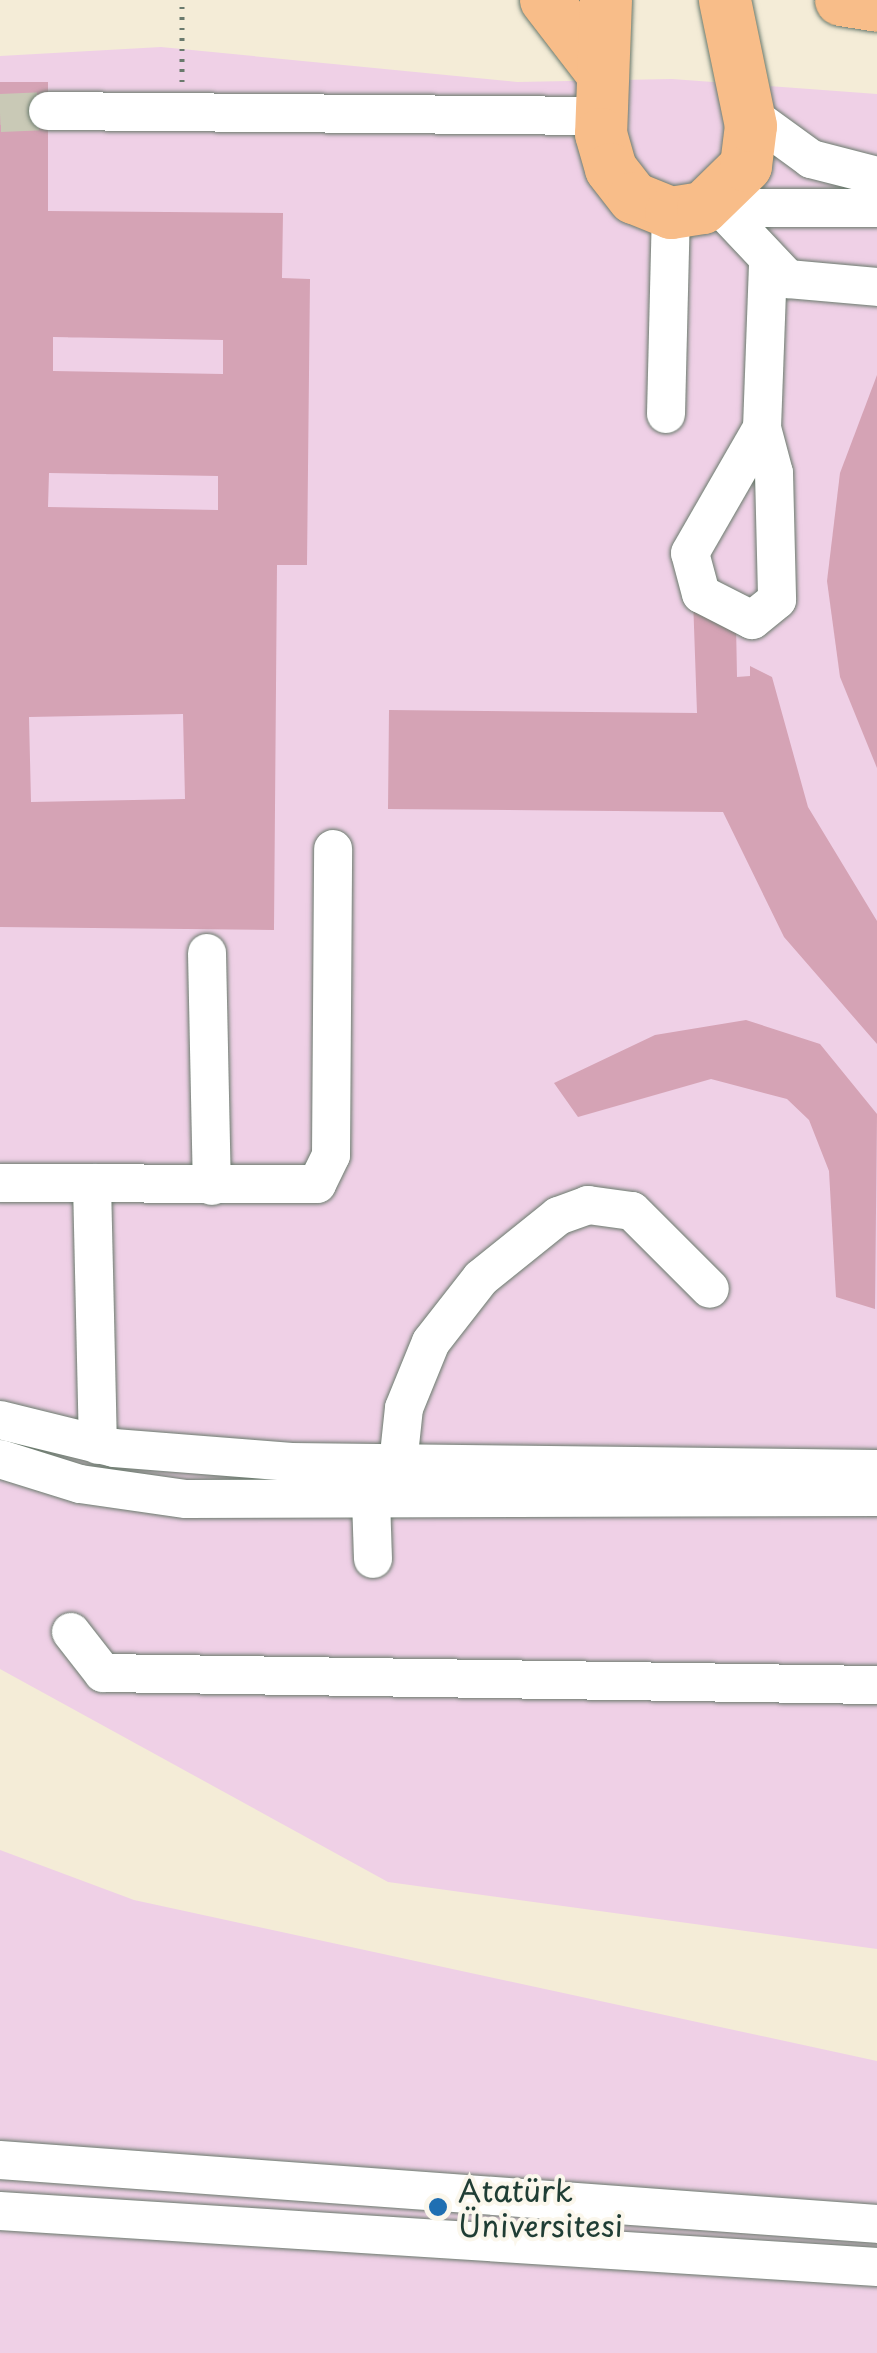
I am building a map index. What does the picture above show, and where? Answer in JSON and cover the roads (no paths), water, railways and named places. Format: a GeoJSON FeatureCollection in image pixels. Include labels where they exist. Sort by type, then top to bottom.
{"type":"FeatureCollection","features":[{"type":"Feature","properties":{"kind":"highway"},"geometry":{"type":"LineString","coordinates":[[546,0],[602,95]]}},
{"type":"Feature","properties":{"kind":"highway"},"geometry":{"type":"LineString","coordinates":[[606,0],[602,95],[611,169],[634,198],[698,210],[746,166],[748,113],[725,0]]}},
{"type":"Feature","properties":{"kind":"highway"},"geometry":{"type":"LineString","coordinates":[[841,0],[877,6]]}},
{"type":"Feature","properties":{"kind":"street"},"geometry":{"type":"LineString","coordinates":[[48,111],[602,95]]}},
{"type":"Feature","properties":{"kind":"street"},"geometry":{"type":"LineString","coordinates":[[748,113],[811,158],[877,176]]}},
{"type":"Feature","properties":{"kind":"street"},"geometry":{"type":"LineString","coordinates":[[698,210],[877,208]]}},
{"type":"Feature","properties":{"kind":"street"},"geometry":{"type":"LineString","coordinates":[[698,210],[768,264],[804,282],[877,287]]}},
{"type":"Feature","properties":{"kind":"street"},"geometry":{"type":"LineString","coordinates":[[666,414],[698,210]]}},
{"type":"Feature","properties":{"kind":"street"},"geometry":{"type":"LineString","coordinates":[[762,428],[768,264]]}},
{"type":"Feature","properties":{"kind":"street"},"geometry":{"type":"LineString","coordinates":[[0,1183],[306,1187],[318,1184],[330,1155],[333,849]]}},
{"type":"Feature","properties":{"kind":"street"},"geometry":{"type":"LineString","coordinates":[[207,952],[212,1186]]}},
{"type":"Feature","properties":{"kind":"street"},"geometry":{"type":"LineString","coordinates":[[92,1183],[98,1445]]}},
{"type":"Feature","properties":{"kind":"street"},"geometry":{"type":"LineString","coordinates":[[398,1464],[404,1408],[432,1342],[481,1278],[558,1216],[588,1205],[632,1210],[710,1289]]}},
{"type":"Feature","properties":{"kind":"street"},"geometry":{"type":"LineString","coordinates":[[0,1420],[98,1445],[398,1464],[877,1470]]}},
{"type":"Feature","properties":{"kind":"street"},"geometry":{"type":"LineString","coordinates":[[0,1459],[80,1484],[186,1498],[877,1497]]}},
{"type":"Feature","properties":{"kind":"street"},"geometry":{"type":"LineString","coordinates":[[371,1499],[372,1559]]}},
{"type":"Feature","properties":{"kind":"street"},"geometry":{"type":"LineString","coordinates":[[71,1632],[103,1673],[877,1685]]}},
{"type":"Feature","properties":{"kind":"street"},"geometry":{"type":"LineString","coordinates":[[0,2160],[877,2224]]}},
{"type":"Feature","properties":{"kind":"street"},"geometry":{"type":"LineString","coordinates":[[0,2212],[877,2268]]}},
{"type":"Feature","properties":{"kind":"tunnel"},"geometry":{"type":"LineString","coordinates":[[0,113],[48,111]]}},
{"type":"Feature","properties":{"kind":"place","name":"Atatürk Üniversitesi"},"geometry":{"type":"Point","coordinates":[438,2207]}}]}
